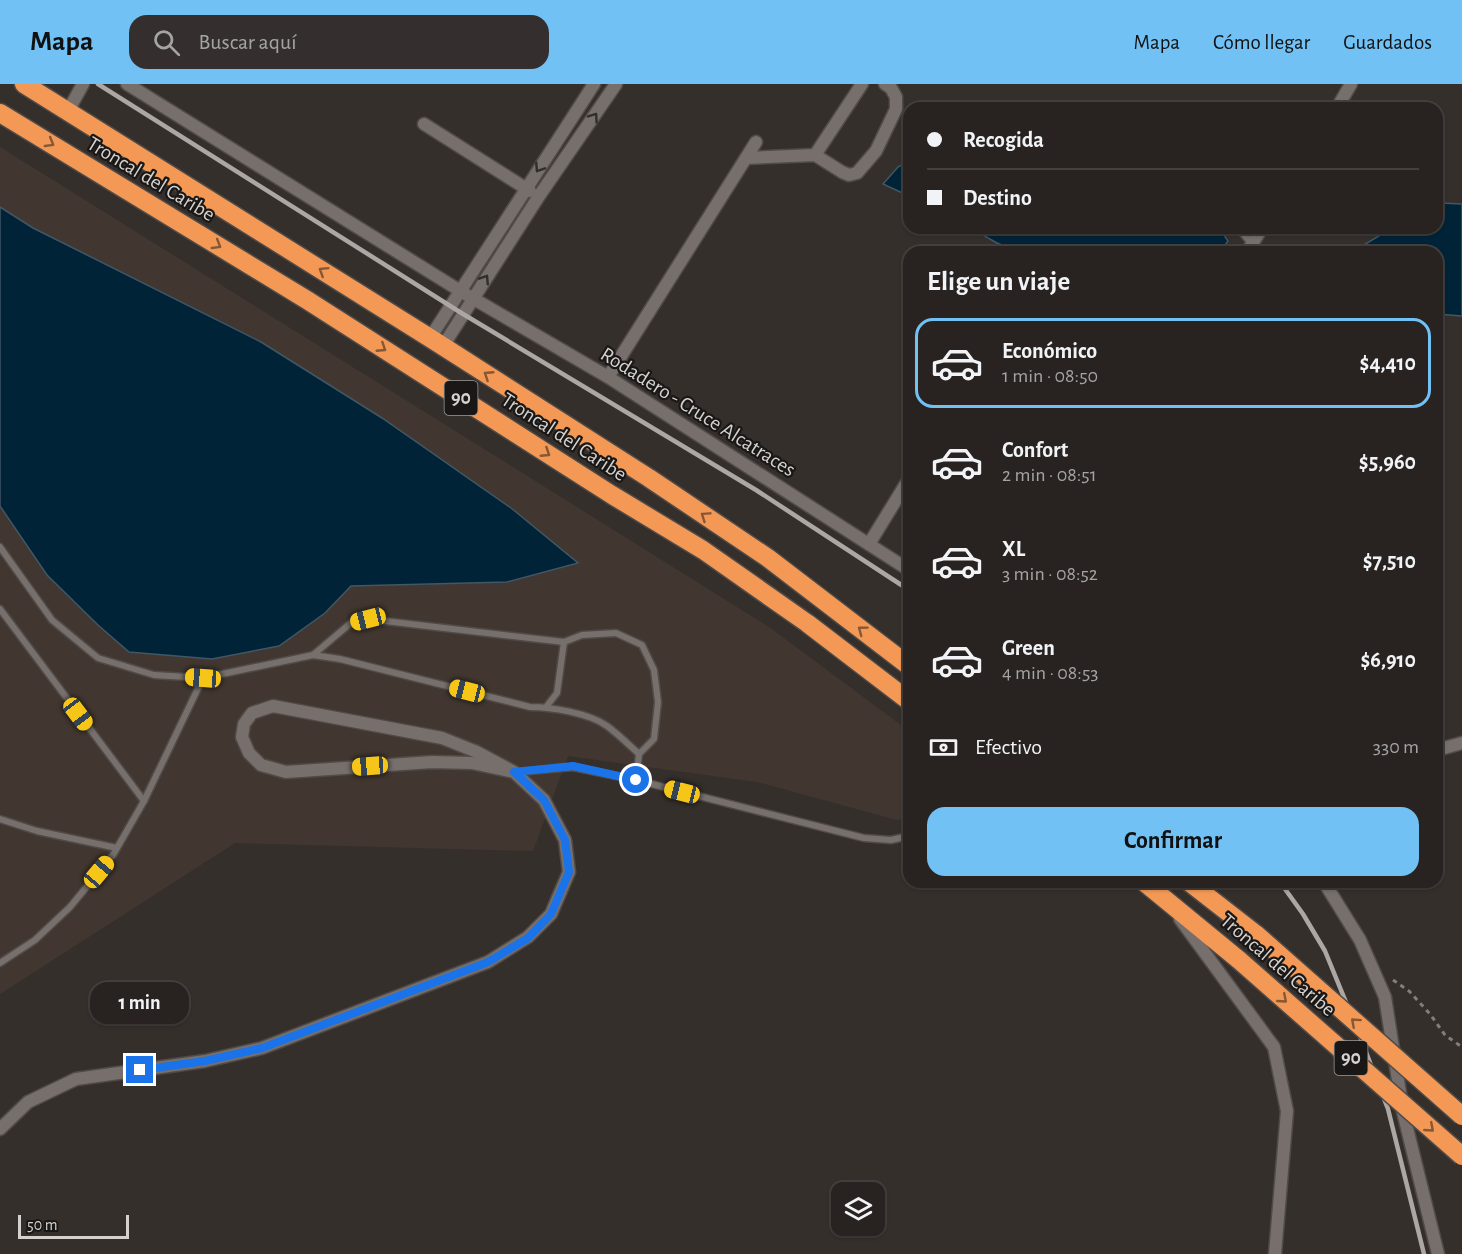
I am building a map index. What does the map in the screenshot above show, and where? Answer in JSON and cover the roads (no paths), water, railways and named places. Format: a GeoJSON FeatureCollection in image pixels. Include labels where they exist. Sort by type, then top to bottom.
{"type":"FeatureCollection","features":[{"type":"Feature","properties":{"kind":"highway","name":"Troncal del Caribe"},"geometry":{"type":"LineString","coordinates":[[24,84],[649,478],[768,558],[903,661]]}},
{"type":"Feature","properties":{"kind":"highway","name":"Troncal del Caribe"},"geometry":{"type":"LineString","coordinates":[[0,113],[307,300],[612,495],[703,549],[807,623],[903,696]]}},
{"type":"Feature","properties":{"kind":"highway","name":"Troncal del Caribe"},"geometry":{"type":"LineString","coordinates":[[1152,888],[1239,960],[1462,1156]]}},
{"type":"Feature","properties":{"kind":"highway","name":"Troncal del Caribe"},"geometry":{"type":"LineString","coordinates":[[1197,888],[1257,935],[1462,1116]]}},
{"type":"Feature","properties":{"kind":"street"},"geometry":{"type":"LineString","coordinates":[[68,111],[83,84]]}},
{"type":"Feature","properties":{"kind":"street","name":"Rodadero - Cruce Alcatraces"},"geometry":{"type":"LineString","coordinates":[[127,84],[467,295],[608,377],[903,566]]}},
{"type":"Feature","properties":{"kind":"street"},"geometry":{"type":"LineString","coordinates":[[467,295],[525,188],[594,84]]}},
{"type":"Feature","properties":{"kind":"street"},"geometry":{"type":"LineString","coordinates":[[436,342],[616,84]]}},
{"type":"Feature","properties":{"kind":"street"},"geometry":{"type":"LineString","coordinates":[[815,156],[862,84]]}},
{"type":"Feature","properties":{"kind":"street"},"geometry":{"type":"LineString","coordinates":[[746,158],[815,156],[842,172],[857,173],[876,151],[896,109],[896,97],[891,88],[885,84]]}},
{"type":"Feature","properties":{"kind":"street"},"geometry":{"type":"LineString","coordinates":[[1340,102],[1352,84]]}},
{"type":"Feature","properties":{"kind":"street"},"geometry":{"type":"LineString","coordinates":[[424,124],[539,196]]}},
{"type":"Feature","properties":{"kind":"street"},"geometry":{"type":"LineString","coordinates":[[608,377],[756,142]]}},
{"type":"Feature","properties":{"kind":"street"},"geometry":{"type":"LineString","coordinates":[[869,544],[903,489]]}},
{"type":"Feature","properties":{"kind":"street"},"geometry":{"type":"LineString","coordinates":[[0,1130],[28,1102],[76,1079],[205,1061],[262,1048],[488,962],[528,938],[551,914],[569,872],[565,840],[544,800],[514,772],[477,752],[442,738],[273,706],[252,713],[244,724],[242,737],[249,753],[261,765],[286,772],[432,762],[472,763],[514,772]]}},
{"type":"Feature","properties":{"kind":"street"},"geometry":{"type":"LineString","coordinates":[[1443,748],[1461,741]]}},
{"type":"Feature","properties":{"kind":"street"},"geometry":{"type":"LineString","coordinates":[[1328,888],[1360,940],[1385,997],[1403,1112],[1438,1254]]}},
{"type":"Feature","properties":{"kind":"street"},"geometry":{"type":"LineString","coordinates":[[1166,899],[1274,1047],[1287,1112],[1275,1254]]}},
{"type":"Feature","properties":{"kind":"lane"},"geometry":{"type":"LineString","coordinates":[[0,547],[52,621],[98,658],[154,675],[203,678],[313,655],[340,659],[530,707],[546,707],[580,715],[605,724],[639,754]]}},
{"type":"Feature","properties":{"kind":"lane"},"geometry":{"type":"LineString","coordinates":[[0,609],[144,801]]}},
{"type":"Feature","properties":{"kind":"lane"},"geometry":{"type":"LineString","coordinates":[[313,655],[351,622],[368,619],[564,642],[582,635],[616,633],[642,645],[654,670],[658,702],[654,739],[639,754],[636,780]]}},
{"type":"Feature","properties":{"kind":"lane"},"geometry":{"type":"LineString","coordinates":[[546,707],[557,693],[564,642]]}},
{"type":"Feature","properties":{"kind":"lane"},"geometry":{"type":"LineString","coordinates":[[0,963],[35,940],[70,907],[117,848],[144,801],[203,678]]}},
{"type":"Feature","properties":{"kind":"lane"},"geometry":{"type":"LineString","coordinates":[[514,772],[573,766],[864,838],[891,840],[903,837]]}},
{"type":"Feature","properties":{"kind":"lane"},"geometry":{"type":"LineString","coordinates":[[0,819],[37,831],[117,848]]}},
{"type":"Feature","properties":{"kind":"water"},"geometry":{"type":"Polygon","coordinates":[[[903,164],[903,193],[883,184],[903,164]]]}},
{"type":"Feature","properties":{"kind":"water"},"geometry":{"type":"Polygon","coordinates":[[[1443,203],[1462,204],[1462,316],[1443,314],[1443,246],[1362,246],[1382,234],[1443,234],[1443,203]]]}},
{"type":"Feature","properties":{"kind":"water"},"geometry":{"type":"Polygon","coordinates":[[[0,207],[33,228],[261,342],[382,418],[511,508],[578,563],[507,582],[351,586],[325,613],[279,646],[212,659],[129,652],[47,575],[0,506],[0,207]]]}},
{"type":"Feature","properties":{"kind":"water"},"geometry":{"type":"Polygon","coordinates":[[[981,234],[1223,234],[1228,241],[1224,246],[1005,246],[981,234]]]}},
{"type":"Feature","properties":{"kind":"railway"},"geometry":{"type":"LineString","coordinates":[[98,84],[463,314],[756,490],[903,586]]}},
{"type":"Feature","properties":{"kind":"railway"},"geometry":{"type":"LineString","coordinates":[[1284,888],[1325,951],[1388,1109],[1424,1254]]}}]}
